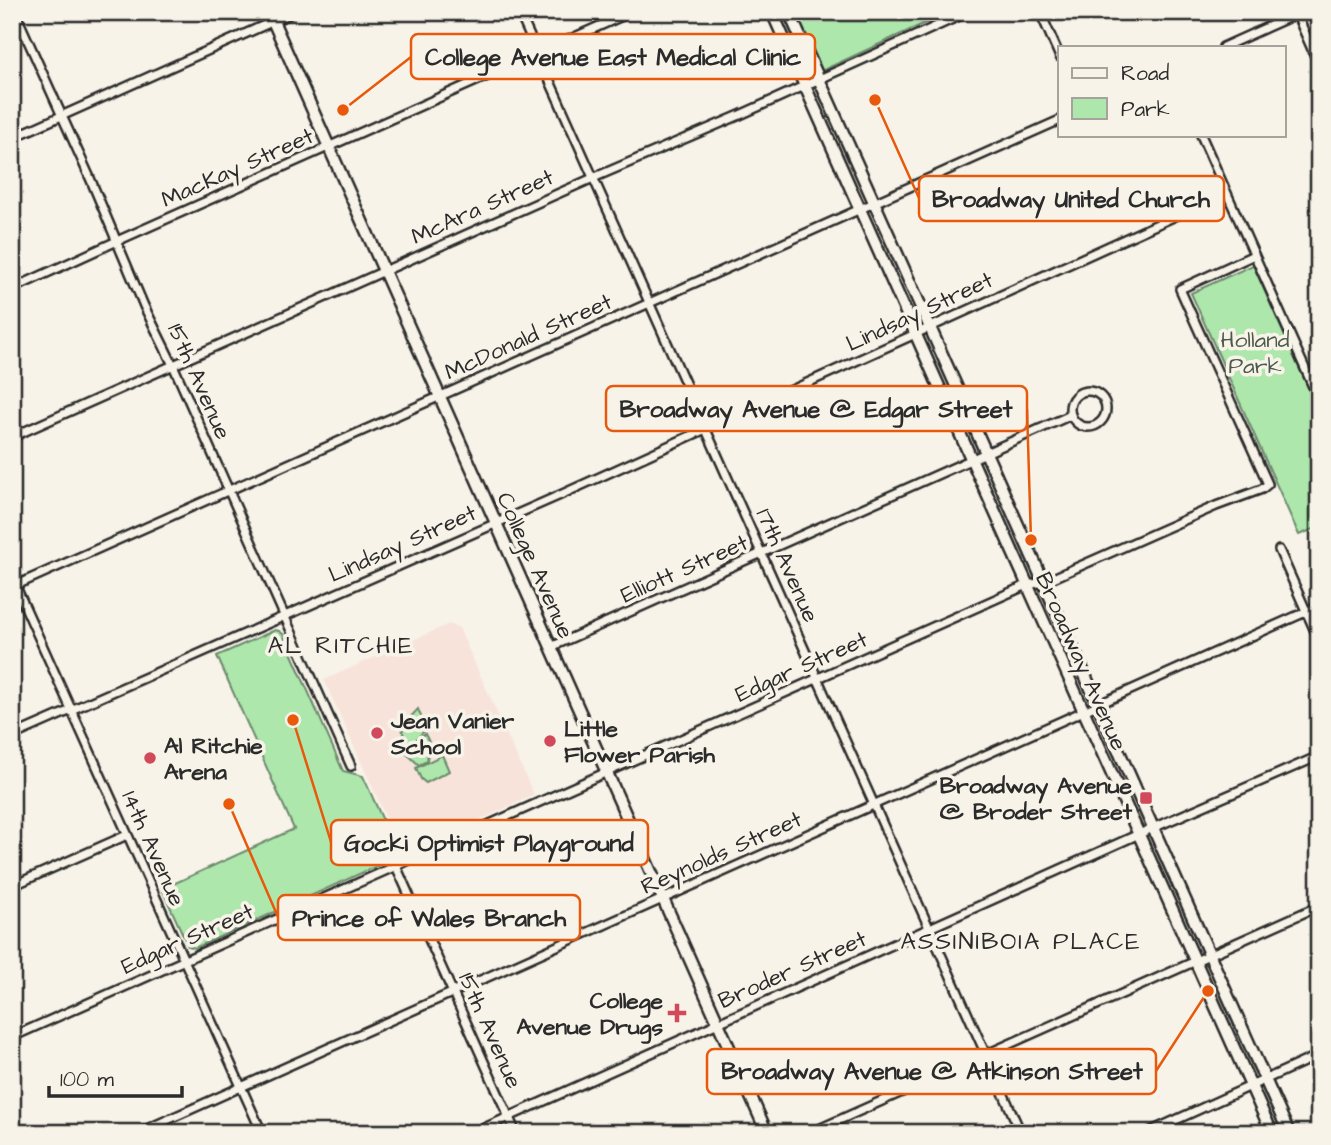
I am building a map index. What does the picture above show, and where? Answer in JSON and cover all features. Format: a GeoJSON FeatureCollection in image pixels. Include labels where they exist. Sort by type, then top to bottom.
{"type":"FeatureCollection","features":[{"type":"Feature","properties":{"kind":"street","name":"15th Avenue"},"geometry":{"type":"LineString","coordinates":[[15,12],[351,765]]}},
{"type":"Feature","properties":{"kind":"street"},"geometry":{"type":"LineString","coordinates":[[12,138],[271,17],[294,12]]}},
{"type":"Feature","properties":{"kind":"street","name":"17th Avenue"},"geometry":{"type":"LineString","coordinates":[[519,12],[1021,1133]]}},
{"type":"Feature","properties":{"kind":"street","name":"MacKay Street"},"geometry":{"type":"LineString","coordinates":[[12,289],[631,12]]}},
{"type":"Feature","properties":{"kind":"street","name":"Broadway Avenue"},"geometry":{"type":"LineString","coordinates":[[772,12],[1272,1133]]}},
{"type":"Feature","properties":{"kind":"street","name":"Broadway Avenue"},"geometry":{"type":"LineString","coordinates":[[789,12],[1289,1133]]}},
{"type":"Feature","properties":{"kind":"street","name":"McAra Street"},"geometry":{"type":"LineString","coordinates":[[12,437],[968,12]]}},
{"type":"Feature","properties":{"kind":"street"},"geometry":{"type":"LineString","coordinates":[[1040,12],[1058,52]]}},
{"type":"Feature","properties":{"kind":"street"},"geometry":{"type":"LineString","coordinates":[[1225,46],[1297,13],[1319,65]]}},
{"type":"Feature","properties":{"kind":"street","name":"College Avenue"},"geometry":{"type":"LineString","coordinates":[[271,17],[767,1133]]}},
{"type":"Feature","properties":{"kind":"street","name":"McDonald Street"},"geometry":{"type":"LineString","coordinates":[[13,584],[1058,121]]}},
{"type":"Feature","properties":{"kind":"street"},"geometry":{"type":"LineString","coordinates":[[1200,136],[1319,400]]}},
{"type":"Feature","properties":{"kind":"street","name":"Lindsay Street"},"geometry":{"type":"LineString","coordinates":[[12,736],[496,523],[1226,193]]}},
{"type":"Feature","properties":{"kind":"street","name":"Edgar Street"},"geometry":{"type":"LineString","coordinates":[[12,1037],[1027,585],[1044,582],[1216,506],[1262,489],[1268,484],[1180,289],[1254,255]]}},
{"type":"Feature","properties":{"kind":"street"},"geometry":{"type":"LineString","coordinates":[[1084,391],[1098,394],[1105,404],[1104,417],[1089,427],[1077,423],[1071,415],[1071,403],[1084,391]]}},
{"type":"Feature","properties":{"kind":"street","name":"Elliott Street"},"geometry":{"type":"LineString","coordinates":[[551,647],[1071,415]]}},
{"type":"Feature","properties":{"kind":"street"},"geometry":{"type":"LineString","coordinates":[[1279,550],[1319,640]]}},
{"type":"Feature","properties":{"kind":"street","name":"14th Avenue"},"geometry":{"type":"LineString","coordinates":[[13,584],[262,1133]]}},
{"type":"Feature","properties":{"kind":"street","name":"Reynolds Street"},"geometry":{"type":"LineString","coordinates":[[138,1133],[1319,606]]}},
{"type":"Feature","properties":{"kind":"street","name":"Broder Street"},"geometry":{"type":"LineString","coordinates":[[473,1133],[1152,828],[1319,756]]}},
{"type":"Feature","properties":{"kind":"street"},"geometry":{"type":"LineString","coordinates":[[12,886],[127,835]]}},
{"type":"Feature","properties":{"kind":"street","name":"15th Avenue"},"geometry":{"type":"LineString","coordinates":[[396,866],[516,1133]]}},
{"type":"Feature","properties":{"kind":"street"},"geometry":{"type":"LineString","coordinates":[[810,1133],[1319,906]]}},
{"type":"Feature","properties":{"kind":"street"},"geometry":{"type":"LineString","coordinates":[[1147,1133],[1319,1055]]}},
{"type":"Feature","properties":{"kind":"shaded area"},"geometry":{"type":"Polygon","coordinates":[[[449,624],[459,628],[534,795],[403,855],[324,680],[449,624]]]}},
{"type":"Feature","properties":{"kind":"green space"},"geometry":{"type":"Polygon","coordinates":[[[794,12],[949,12],[819,72],[794,12]]]}},
{"type":"Feature","properties":{"kind":"green space","name":"Holland Park"},"geometry":{"type":"Polygon","coordinates":[[[1253,265],[1319,412],[1319,527],[1299,535],[1191,293],[1253,265]]]}},
{"type":"Feature","properties":{"kind":"green space"},"geometry":{"type":"Polygon","coordinates":[[[275,630],[283,634],[343,771],[363,776],[399,856],[195,948],[188,946],[162,889],[294,829],[217,656],[275,630]]]}},
{"type":"Feature","properties":{"kind":"green space"},"geometry":{"type":"Polygon","coordinates":[[[418,709],[426,729],[412,744],[404,739],[402,726],[418,709]]]}},
{"type":"Feature","properties":{"kind":"green space"},"geometry":{"type":"Polygon","coordinates":[[[425,734],[429,742],[427,761],[419,765],[406,753],[425,734]]]}},
{"type":"Feature","properties":{"kind":"green space"},"geometry":{"type":"Polygon","coordinates":[[[442,755],[449,771],[426,783],[416,768],[442,755]]]}},
{"type":"Feature","properties":{"kind":"place","name":"Broadway United Church"},"geometry":{"type":"Point","coordinates":[875,100]}},
{"type":"Feature","properties":{"kind":"place","name":"College Avenue East Medical Clinic"},"geometry":{"type":"Point","coordinates":[343,110]}},
{"type":"Feature","properties":{"kind":"place","name":"Broadway Avenue @ Edgar Street"},"geometry":{"type":"Point","coordinates":[1031,540]}},
{"type":"Feature","properties":{"kind":"place","name":"Gocki Optimist Playground"},"geometry":{"type":"Point","coordinates":[293,720]}},
{"type":"Feature","properties":{"kind":"place","name":"Jean Vanier School"},"geometry":{"type":"Point","coordinates":[377,733]}},
{"type":"Feature","properties":{"kind":"place","name":"Little Flower Parish"},"geometry":{"type":"Point","coordinates":[550,741]}},
{"type":"Feature","properties":{"kind":"place","name":"Al Ritchie Arena"},"geometry":{"type":"Point","coordinates":[150,758]}},
{"type":"Feature","properties":{"kind":"place","name":"Broadway Avenue @ Broder Street"},"geometry":{"type":"Point","coordinates":[1146,798]}},
{"type":"Feature","properties":{"kind":"place","name":"Prince of Wales Branch"},"geometry":{"type":"Point","coordinates":[229,804]}},
{"type":"Feature","properties":{"kind":"place","name":"Broadway Avenue @ Atkinson Street"},"geometry":{"type":"Point","coordinates":[1208,991]}},
{"type":"Feature","properties":{"kind":"place","name":"College Avenue Drugs"},"geometry":{"type":"Point","coordinates":[677,1013]}},
{"type":"Feature","properties":{"kind":"district","name":"AL RITCHIE"},"geometry":{"type":"Point","coordinates":[341,645]}},
{"type":"Feature","properties":{"kind":"district","name":"ASSINIBOIA PLACE"},"geometry":{"type":"Point","coordinates":[1021,941]}}]}
